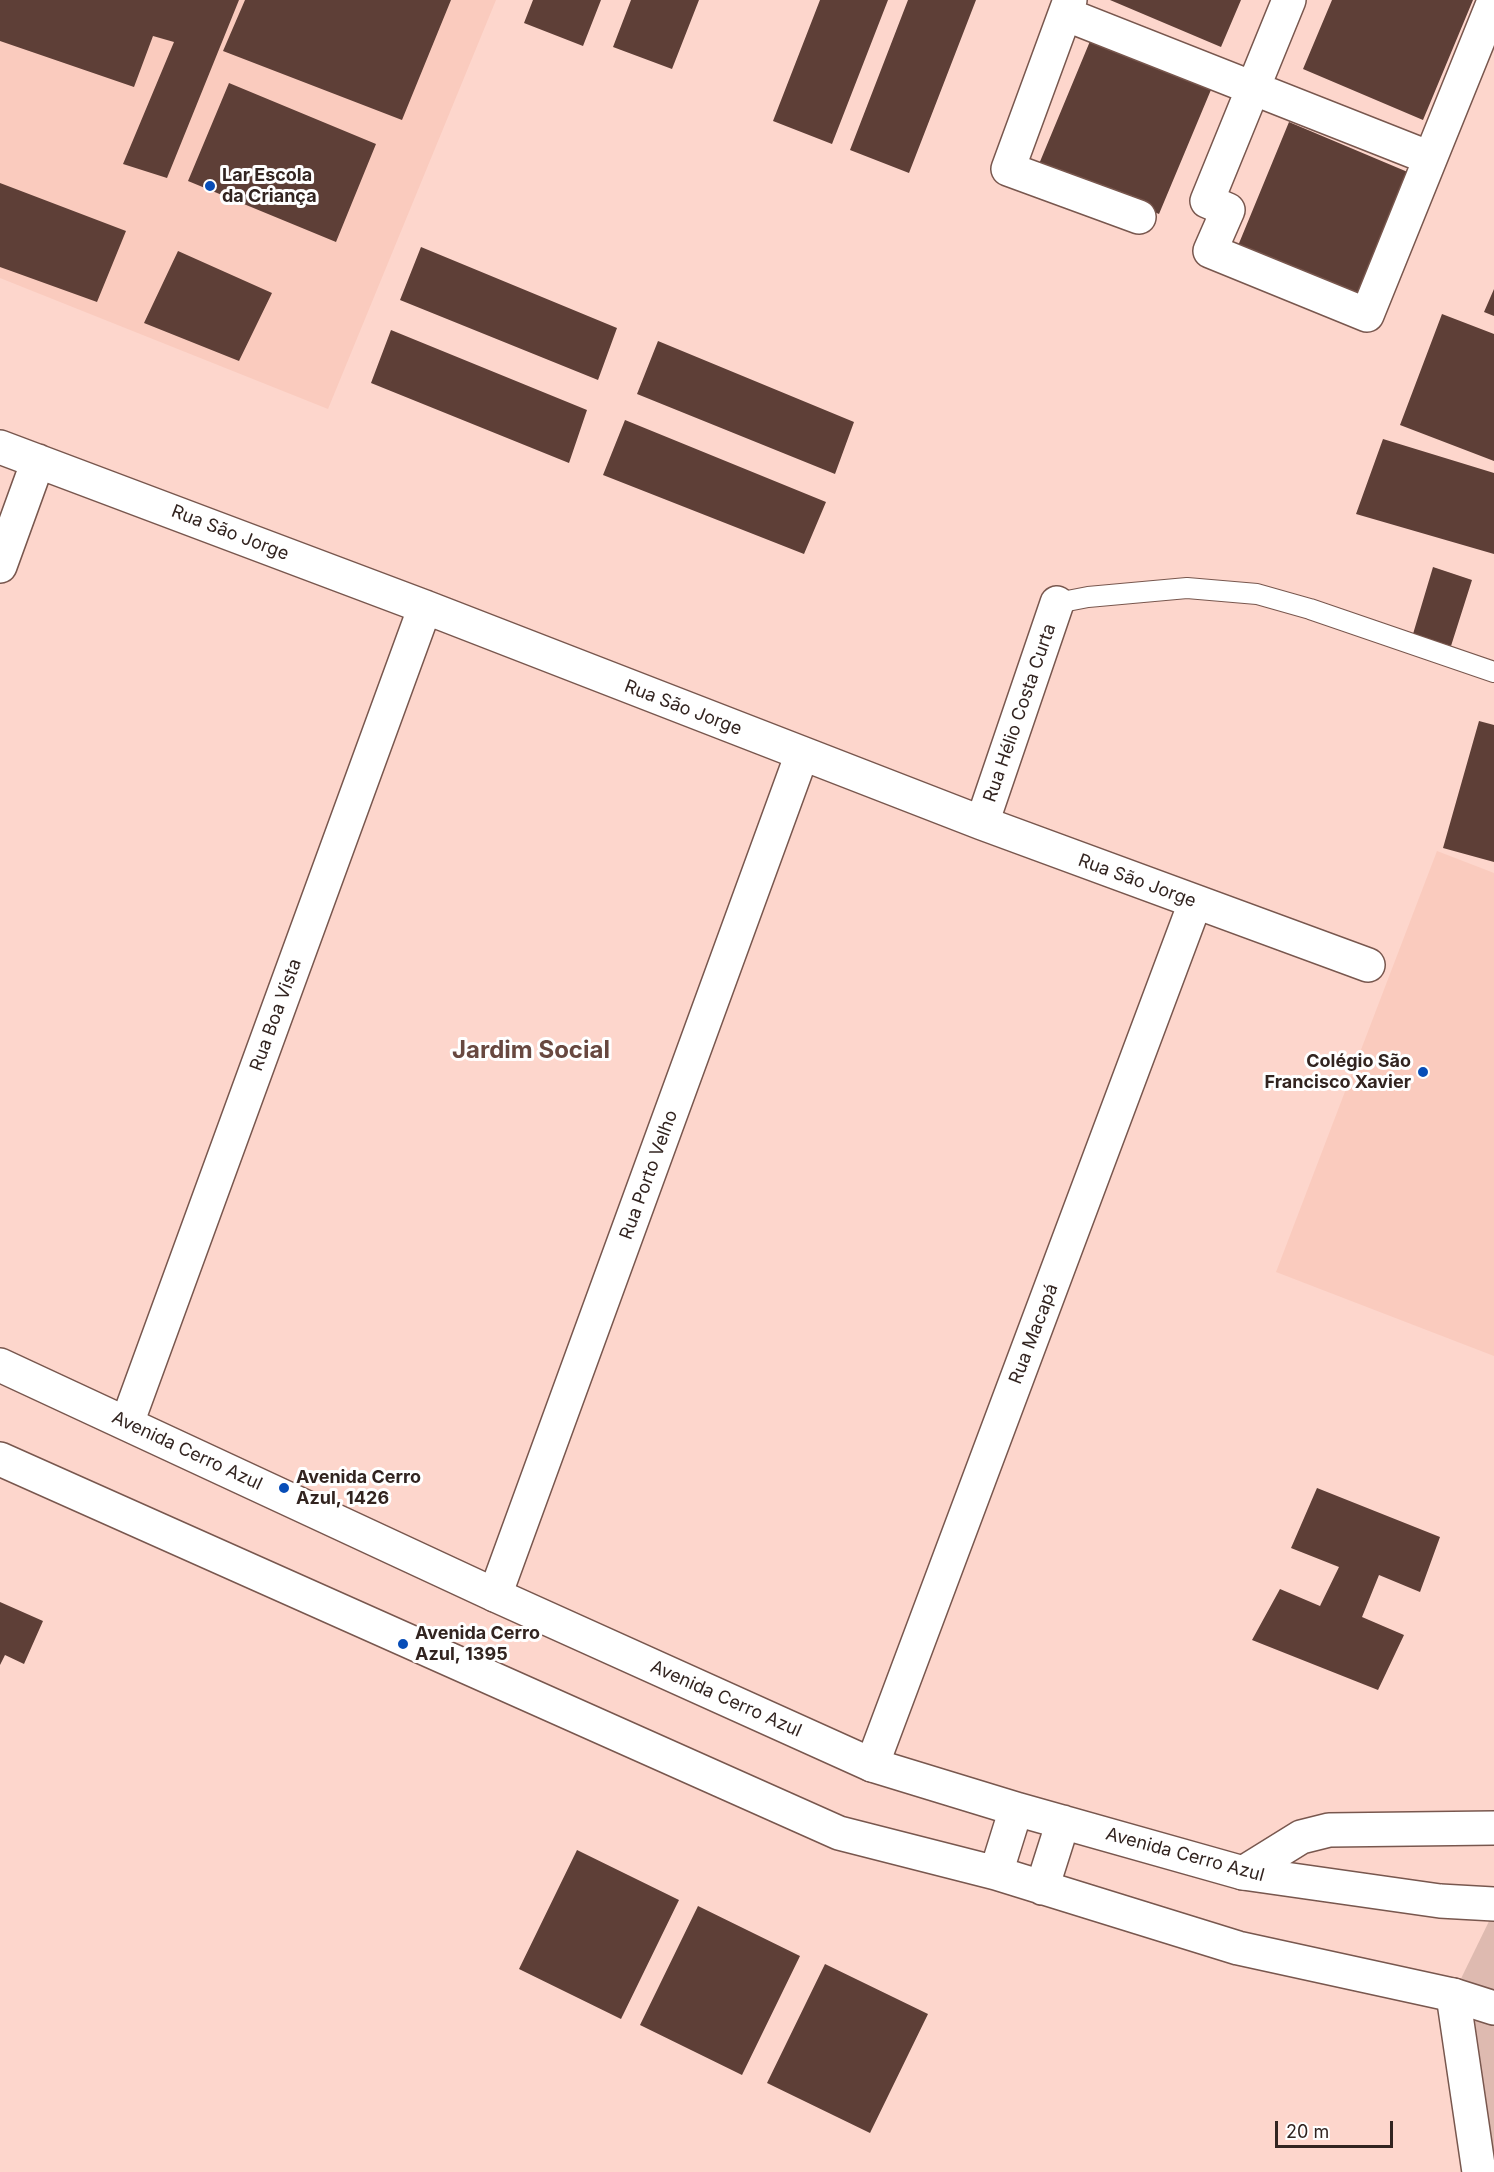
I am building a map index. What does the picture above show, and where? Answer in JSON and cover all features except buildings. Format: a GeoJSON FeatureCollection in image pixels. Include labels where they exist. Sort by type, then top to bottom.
{"type":"FeatureCollection","features":[{"type":"Feature","properties":{"kind":"street"},"geometry":{"type":"LineString","coordinates":[[1289,0],[1207,201],[1228,210],[1210,251],[1367,315],[1494,1]]}},
{"type":"Feature","properties":{"kind":"street"},"geometry":{"type":"LineString","coordinates":[[1139,217],[1008,169],[1067,7],[1254,88],[1430,158]]}},
{"type":"Feature","properties":{"kind":"street","name":"Rua São Jorge"},"geometry":{"type":"LineString","coordinates":[[0,447],[424,607],[982,823],[1368,965]]}},
{"type":"Feature","properties":{"kind":"street"},"geometry":{"type":"LineString","coordinates":[[0,566],[38,461]]}},
{"type":"Feature","properties":{"kind":"street","name":"Rua Hélio Costa Curta"},"geometry":{"type":"LineString","coordinates":[[982,823],[1057,603]]}},
{"type":"Feature","properties":{"kind":"street","name":"Rua Boa Vista"},"geometry":{"type":"LineString","coordinates":[[127,1423],[424,607]]}},
{"type":"Feature","properties":{"kind":"street","name":"Rua Porto Velho"},"geometry":{"type":"LineString","coordinates":[[495,1595],[802,754]]}},
{"type":"Feature","properties":{"kind":"street","name":"Rua Macapá"},"geometry":{"type":"LineString","coordinates":[[872,1765],[1196,903]]}},
{"type":"Feature","properties":{"kind":"street","name":"Avenida Cerro Azul"},"geometry":{"type":"LineString","coordinates":[[0,1365],[495,1595],[872,1765],[1243,1873],[1440,1901],[1494,1904]]}},
{"type":"Feature","properties":{"kind":"street"},"geometry":{"type":"LineString","coordinates":[[0,1459],[839,1833],[996,1873],[1238,1948],[1453,1995],[1494,2008]]}},
{"type":"Feature","properties":{"kind":"street"},"geometry":{"type":"LineString","coordinates":[[996,1873],[1017,1809]]}},
{"type":"Feature","properties":{"kind":"street"},"geometry":{"type":"LineString","coordinates":[[1042,1888],[1063,1822]]}},
{"type":"Feature","properties":{"kind":"street"},"geometry":{"type":"LineString","coordinates":[[1243,1873],[1301,1837],[1329,1830],[1494,1828]]}},
{"type":"Feature","properties":{"kind":"street"},"geometry":{"type":"LineString","coordinates":[[1453,1995],[1479,2172]]}},
{"type":"Feature","properties":{"kind":"lane"},"geometry":{"type":"LineString","coordinates":[[1057,603],[1098,596],[1187,588],[1257,594],[1310,609],[1494,672]]}},
{"type":"Feature","properties":{"kind":"shaded area","name":"Lar Escola da Criança"},"geometry":{"type":"Polygon","coordinates":[[[0,0],[496,0],[328,409],[0,278],[0,0]]]}},
{"type":"Feature","properties":{"kind":"shaded area","name":"Colégio São Francisco Xavier"},"geometry":{"type":"Polygon","coordinates":[[[1437,851],[1494,873],[1494,1356],[1276,1272],[1437,851]]]}},
{"type":"Feature","properties":{"kind":"shaded area"},"geometry":{"type":"Polygon","coordinates":[[[1494,1911],[1494,2172],[1453,1995],[1494,1911]]]}},
{"type":"Feature","properties":{"kind":"place","name":"Lar Escola da Criança"},"geometry":{"type":"Point","coordinates":[210,186]}},
{"type":"Feature","properties":{"kind":"place","name":"Colégio São Francisco Xavier"},"geometry":{"type":"Point","coordinates":[1423,1072]}},
{"type":"Feature","properties":{"kind":"place","name":"Avenida Cerro Azul, 1426"},"geometry":{"type":"Point","coordinates":[284,1488]}},
{"type":"Feature","properties":{"kind":"place","name":"Avenida Cerro Azul, 1395"},"geometry":{"type":"Point","coordinates":[403,1644]}},
{"type":"Feature","properties":{"kind":"district","name":"Jardim Social"},"geometry":{"type":"Point","coordinates":[531,1051]}}]}
